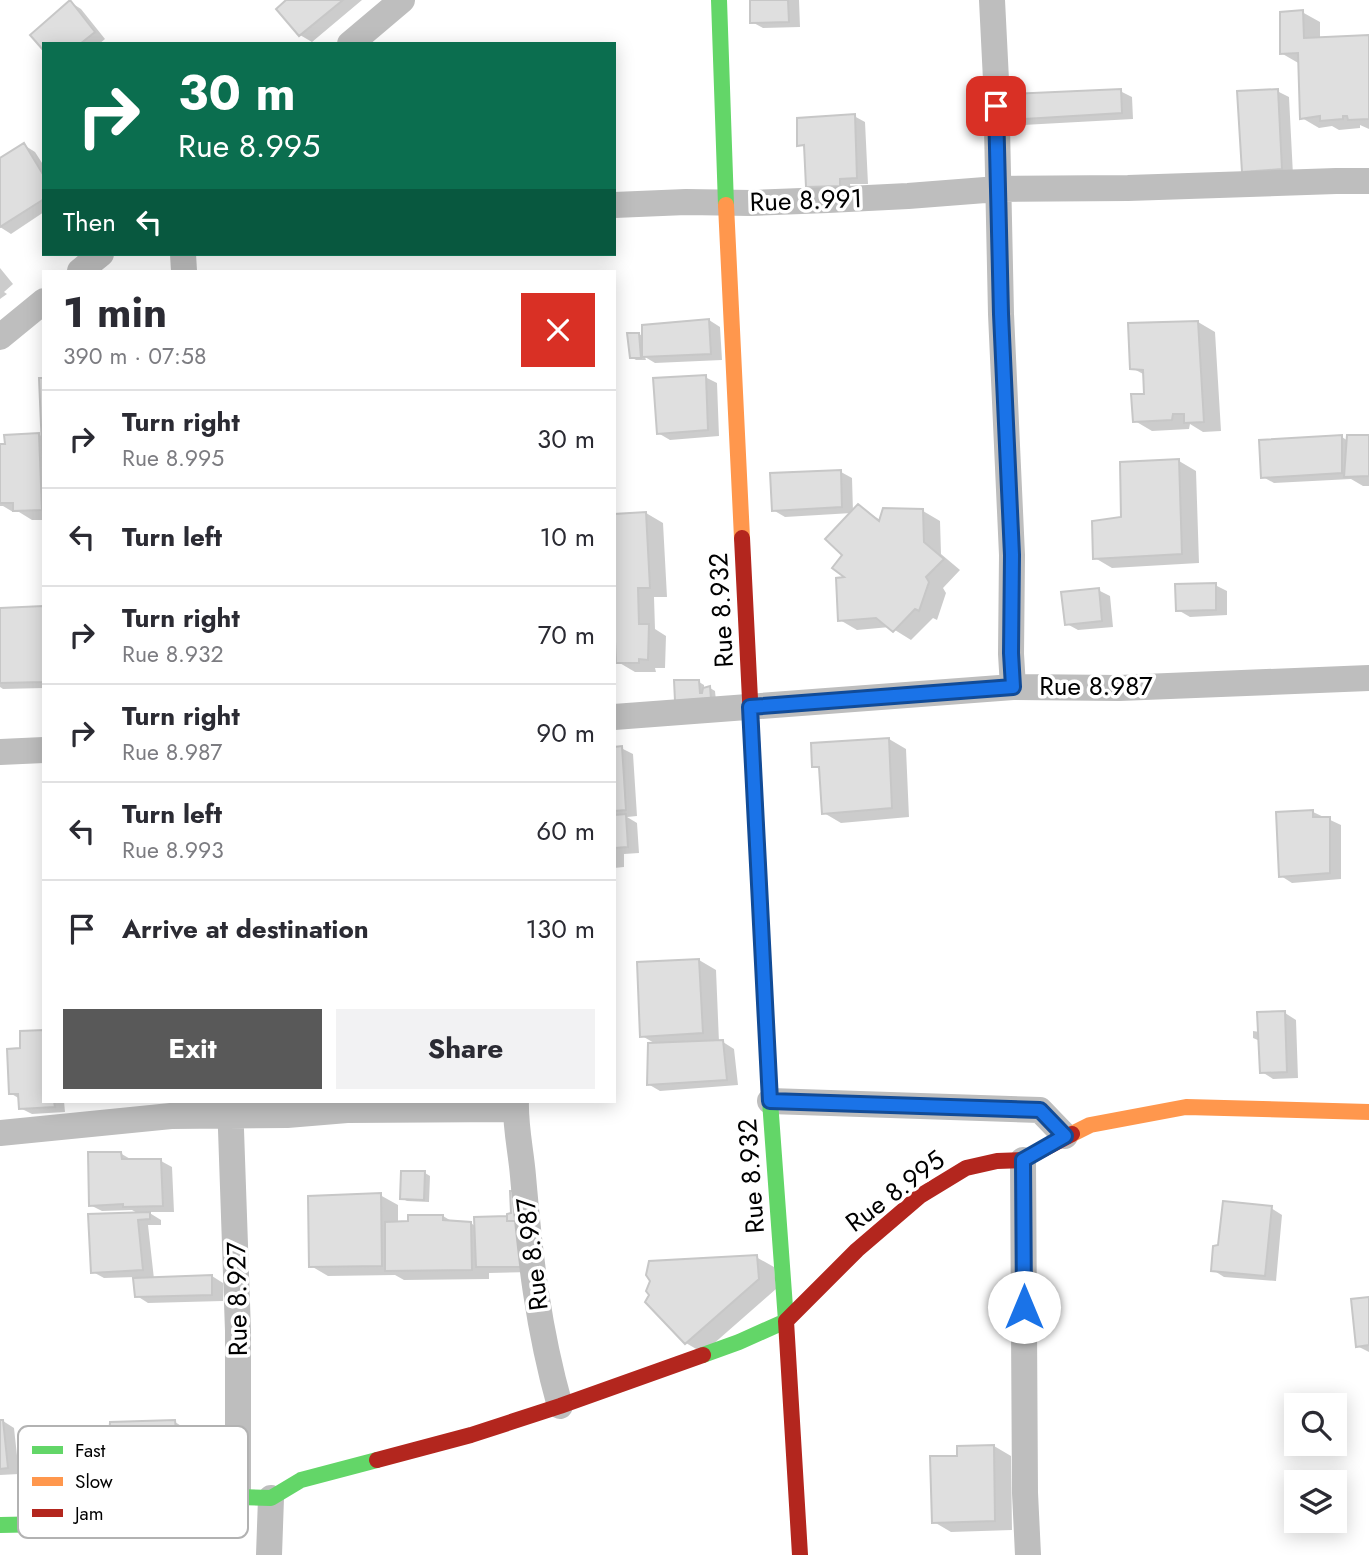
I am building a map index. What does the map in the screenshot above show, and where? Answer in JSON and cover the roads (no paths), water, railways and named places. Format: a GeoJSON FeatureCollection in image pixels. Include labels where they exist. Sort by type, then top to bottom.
{"type":"FeatureCollection","features":[{"type":"Feature","properties":{"kind":"street"},"geometry":{"type":"LineString","coordinates":[[352,42],[402,0]]}},
{"type":"Feature","properties":{"kind":"street","name":"Rue 8.932"},"geometry":{"type":"LineString","coordinates":[[719,0],[750,707],[770,1101],[786,1321]]}},
{"type":"Feature","properties":{"kind":"street"},"geometry":{"type":"LineString","coordinates":[[992,0],[1001,328],[1012,555],[1013,687]]}},
{"type":"Feature","properties":{"kind":"street","name":"Rue 8.991"},"geometry":{"type":"LineString","coordinates":[[616,205],[908,197],[998,189],[1369,181]]}},
{"type":"Feature","properties":{"kind":"street"},"geometry":{"type":"LineString","coordinates":[[81,270],[99,256]]}},
{"type":"Feature","properties":{"kind":"street"},"geometry":{"type":"LineString","coordinates":[[0,337],[42,303]]}},
{"type":"Feature","properties":{"kind":"street","name":"Rue 8.987"},"geometry":{"type":"LineString","coordinates":[[616,717],[1013,687],[1119,688],[1369,678]]}},
{"type":"Feature","properties":{"kind":"street"},"geometry":{"type":"LineString","coordinates":[[0,752],[42,750]]}},
{"type":"Feature","properties":{"kind":"street"},"geometry":{"type":"LineString","coordinates":[[770,1101],[1040,1110],[1065,1136]]}},
{"type":"Feature","properties":{"kind":"street"},"geometry":{"type":"LineString","coordinates":[[0,1133],[231,1108],[287,1115],[347,1110],[516,1105]]}},
{"type":"Feature","properties":{"kind":"street","name":"Rue 8.987"},"geometry":{"type":"LineString","coordinates":[[516,1105],[537,1308],[560,1406]]}},
{"type":"Feature","properties":{"kind":"street","name":"Rue 8.995"},"geometry":{"type":"LineString","coordinates":[[786,1321],[857,1250],[920,1196],[966,1168],[997,1161],[1023,1160],[1090,1125],[1186,1107],[1369,1112]]}},
{"type":"Feature","properties":{"kind":"street","name":"Rue 8.927"},"geometry":{"type":"LineString","coordinates":[[231,1108],[238,1426]]}},
{"type":"Feature","properties":{"kind":"street"},"geometry":{"type":"LineString","coordinates":[[1023,1160],[1028,1555]]}},
{"type":"Feature","properties":{"kind":"street"},"geometry":{"type":"LineString","coordinates":[[248,1497],[271,1498],[301,1479],[471,1435],[560,1406],[739,1342],[786,1321],[800,1555]]}},
{"type":"Feature","properties":{"kind":"street"},"geometry":{"type":"LineString","coordinates":[[269,1555],[271,1498]]}},
{"type":"Feature","properties":{"kind":"street"},"geometry":{"type":"LineString","coordinates":[[0,1525],[18,1525]]}}]}
